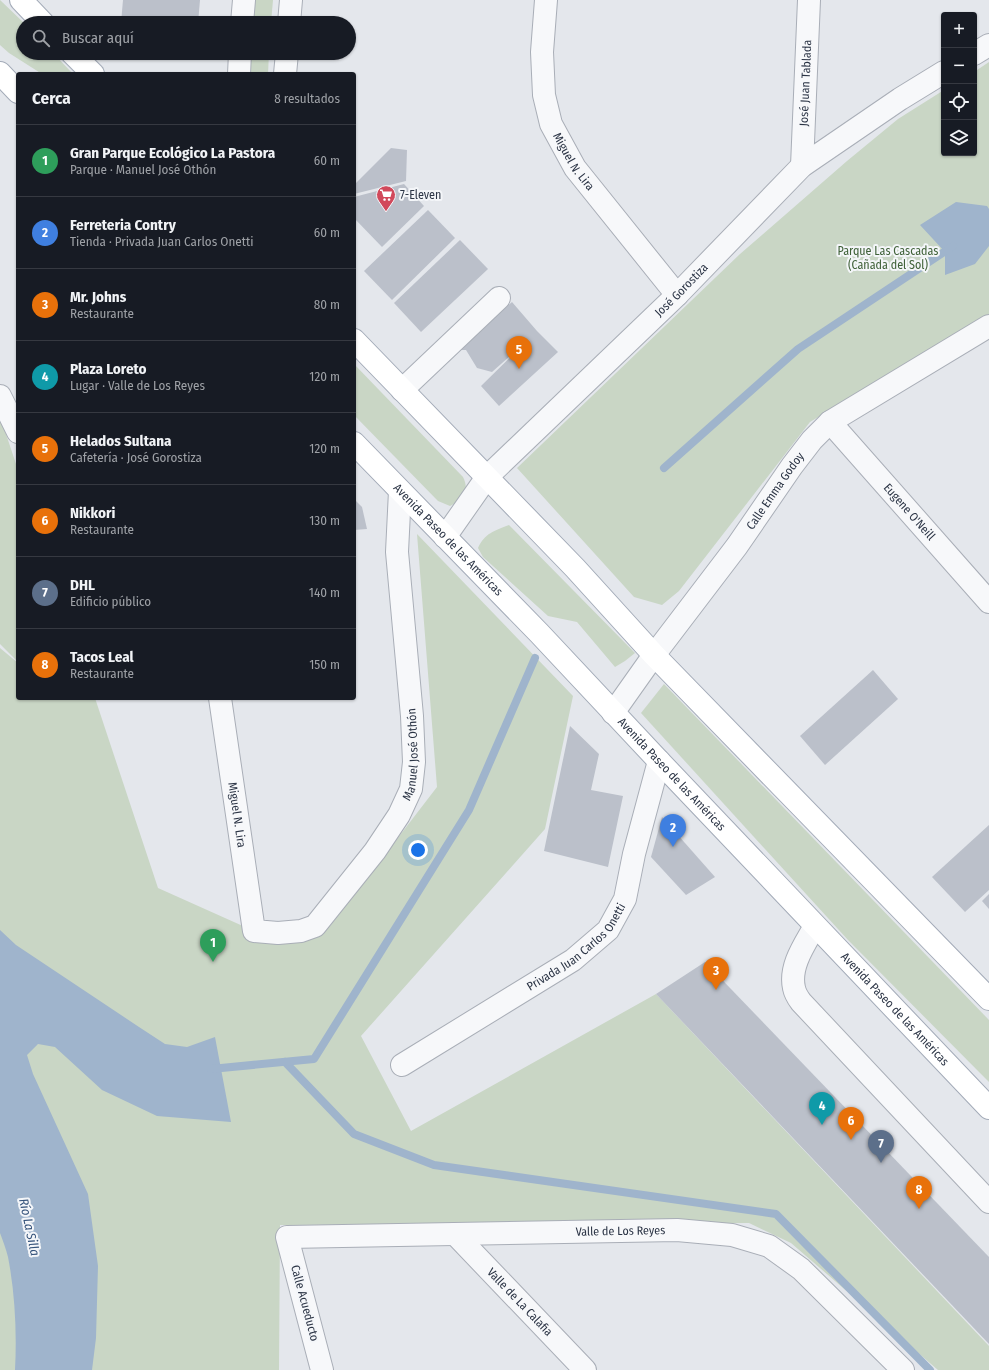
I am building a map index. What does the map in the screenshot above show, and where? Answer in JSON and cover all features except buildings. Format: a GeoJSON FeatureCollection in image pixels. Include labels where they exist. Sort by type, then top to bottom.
{"type":"FeatureCollection","features":[{"type":"Feature","properties":{"kind":"main road"},"geometry":{"type":"LineString","coordinates":[[21,0],[36,16]]}},
{"type":"Feature","properties":{"kind":"main road"},"geometry":{"type":"LineString","coordinates":[[79,60],[91,72]]}},
{"type":"Feature","properties":{"kind":"main road"},"geometry":{"type":"LineString","coordinates":[[0,73],[16,90]]}},
{"type":"Feature","properties":{"kind":"main road"},"geometry":{"type":"LineString","coordinates":[[356,342],[575,568],[654,655],[989,1000]]}},
{"type":"Feature","properties":{"kind":"main road","name":"Avenida Paseo de las Américas"},"geometry":{"type":"LineString","coordinates":[[356,444],[539,633],[658,761],[989,1108]]}},
{"type":"Feature","properties":{"kind":"street"},"geometry":{"type":"LineString","coordinates":[[243,16],[244,0]]}},
{"type":"Feature","properties":{"kind":"street"},"geometry":{"type":"LineString","coordinates":[[290,16],[291,0]]}},
{"type":"Feature","properties":{"kind":"street","name":"Miguel N. Lira"},"geometry":{"type":"LineString","coordinates":[[546,0],[542,52],[544,95],[552,124],[575,168],[677,295]]}},
{"type":"Feature","properties":{"kind":"street","name":"José Juan Tablada"},"geometry":{"type":"LineString","coordinates":[[802,166],[809,0]]}},
{"type":"Feature","properties":{"kind":"street"},"geometry":{"type":"LineString","coordinates":[[977,52],[989,45]]}},
{"type":"Feature","properties":{"kind":"street"},"geometry":{"type":"LineString","coordinates":[[239,72],[240,60]]}},
{"type":"Feature","properties":{"kind":"street"},"geometry":{"type":"LineString","coordinates":[[285,72],[286,60]]}},
{"type":"Feature","properties":{"kind":"street","name":"José Gorostiza"},"geometry":{"type":"LineString","coordinates":[[445,537],[487,477],[677,295],[802,166],[900,99],[941,74]]}},
{"type":"Feature","properties":{"kind":"street"},"geometry":{"type":"LineString","coordinates":[[402,390],[499,298]]}},
{"type":"Feature","properties":{"kind":"street","name":"Calle Emma Godoy"},"geometry":{"type":"LineString","coordinates":[[613,713],[654,655],[737,546],[792,466],[812,440],[830,422],[989,326]]}},
{"type":"Feature","properties":{"kind":"street"},"geometry":{"type":"LineString","coordinates":[[0,396],[16,428]]}},
{"type":"Feature","properties":{"kind":"street","name":"Eugene O'Neill"},"geometry":{"type":"LineString","coordinates":[[830,422],[989,602]]}},
{"type":"Feature","properties":{"kind":"street","name":"Manuel José Othón"},"geometry":{"type":"LineString","coordinates":[[254,931],[278,933],[300,931],[315,926],[375,851],[399,815],[411,789],[414,762],[412,716],[396,552],[400,491]]}},
{"type":"Feature","properties":{"kind":"street","name":"Miguel N. Lira"},"geometry":{"type":"LineString","coordinates":[[220,700],[254,931]]}},
{"type":"Feature","properties":{"kind":"street","name":"Privada Juan Carlos Onetti"},"geometry":{"type":"LineString","coordinates":[[402,1065],[573,960],[608,930],[625,899],[634,854],[658,761]]}},
{"type":"Feature","properties":{"kind":"street"},"geometry":{"type":"LineString","coordinates":[[816,926],[797,959],[793,973],[794,988],[801,1002],[989,1202]]}},
{"type":"Feature","properties":{"kind":"street","name":"Valle de Los Reyes"},"geometry":{"type":"LineString","coordinates":[[287,1237],[677,1230],[732,1235],[769,1246],[801,1269],[903,1370]]}},
{"type":"Feature","properties":{"kind":"street","name":"Valle de La Calafia"},"geometry":{"type":"LineString","coordinates":[[455,1234],[585,1370]]}},
{"type":"Feature","properties":{"kind":"street","name":"Calle Acueducto"},"geometry":{"type":"LineString","coordinates":[[287,1237],[322,1370]]}},
{"type":"Feature","properties":{"kind":"green space"},"geometry":{"type":"Polygon","coordinates":[[[0,0],[17,16],[16,57],[0,45],[0,0]]]}},
{"type":"Feature","properties":{"kind":"green space"},"geometry":{"type":"Polygon","coordinates":[[[248,0],[273,0],[272,16],[247,16],[248,0]]]}},
{"type":"Feature","properties":{"kind":"green space"},"geometry":{"type":"Polygon","coordinates":[[[20,60],[60,60],[71,72],[39,72],[20,60]]]}},
{"type":"Feature","properties":{"kind":"green space"},"geometry":{"type":"Polygon","coordinates":[[[244,60],[269,60],[268,72],[243,72],[244,60]]]}},
{"type":"Feature","properties":{"kind":"green space","name":"Parque Las Cascadas (Cañada del Sol)"},"geometry":{"type":"Polygon","coordinates":[[[989,62],[989,314],[810,422],[679,591],[662,605],[634,597],[517,468],[740,254],[898,119],[941,92],[941,156],[977,156],[977,70],[989,62]]]}},
{"type":"Feature","properties":{"kind":"green space"},"geometry":{"type":"Polygon","coordinates":[[[356,366],[463,477],[466,486],[462,497],[450,506],[438,501],[356,417],[356,366]]]}},
{"type":"Feature","properties":{"kind":"green space"},"geometry":{"type":"Polygon","coordinates":[[[0,416],[16,464],[16,660],[0,644],[0,416]]]}},
{"type":"Feature","properties":{"kind":"green space"},"geometry":{"type":"Polygon","coordinates":[[[509,525],[635,653],[615,667],[577,622],[548,616],[483,557],[478,548],[484,539],[490,533],[509,525]]]}},
{"type":"Feature","properties":{"kind":"green space"},"geometry":{"type":"Polygon","coordinates":[[[417,534],[573,696],[545,829],[361,1036],[411,1131],[656,994],[989,1346],[989,1370],[938,1370],[791,1243],[749,1223],[280,1225],[279,1370],[0,1370],[0,648],[16,661],[16,700],[96,700],[158,888],[254,931],[330,926],[437,787],[417,534]]]}},
{"type":"Feature","properties":{"kind":"green space"},"geometry":{"type":"Polygon","coordinates":[[[664,684],[989,1020],[989,1082],[848,940],[641,713],[664,684]]]}},
{"type":"Feature","properties":{"kind":"water"},"geometry":{"type":"Polygon","coordinates":[[[956,202],[987,206],[989,209],[989,246],[975,264],[945,275],[945,252],[920,225],[956,202]]]}},
{"type":"Feature","properties":{"kind":"water","name":"Río La Silla"},"geometry":{"type":"Polygon","coordinates":[[[0,930],[16,945],[165,1044],[187,1047],[215,1037],[231,1122],[157,1116],[102,1090],[55,1047],[38,1044],[27,1055],[33,1074],[88,1194],[98,1266],[96,1338],[92,1370],[15,1370],[16,1327],[14,1299],[8,1257],[0,1233],[0,930]]]}},
{"type":"Feature","properties":{"kind":"waterway"},"geometry":{"type":"LineString","coordinates":[[664,468],[798,349],[953,246]]}},
{"type":"Feature","properties":{"kind":"waterway"},"geometry":{"type":"LineString","coordinates":[[211,1069],[314,1059],[469,810],[535,658]]}},
{"type":"Feature","properties":{"kind":"waterway"},"geometry":{"type":"LineString","coordinates":[[285,1062],[354,1134],[434,1165],[776,1214],[930,1370]]}},
{"type":"Feature","properties":{"kind":"place","name":"7-Eleven"},"geometry":{"type":"Point","coordinates":[386,212]}},
{"type":"Feature","properties":{"kind":"place","name":"Helados Sultana"},"geometry":{"type":"Point","coordinates":[519,369]}},
{"type":"Feature","properties":{"kind":"place","name":"Ferreteria Contry"},"geometry":{"type":"Point","coordinates":[673,847]}},
{"type":"Feature","properties":{"kind":"place","name":"Gran Parque Ecológico La Pastora"},"geometry":{"type":"Point","coordinates":[213,962]}},
{"type":"Feature","properties":{"kind":"place","name":"Mr. Johns"},"geometry":{"type":"Point","coordinates":[716,990]}},
{"type":"Feature","properties":{"kind":"place","name":"Plaza Loreto"},"geometry":{"type":"Point","coordinates":[822,1125]}},
{"type":"Feature","properties":{"kind":"place","name":"Nikkori"},"geometry":{"type":"Point","coordinates":[851,1140]}},
{"type":"Feature","properties":{"kind":"place","name":"DHL"},"geometry":{"type":"Point","coordinates":[881,1163]}},
{"type":"Feature","properties":{"kind":"place","name":"Tacos Leal"},"geometry":{"type":"Point","coordinates":[919,1209]}}]}
